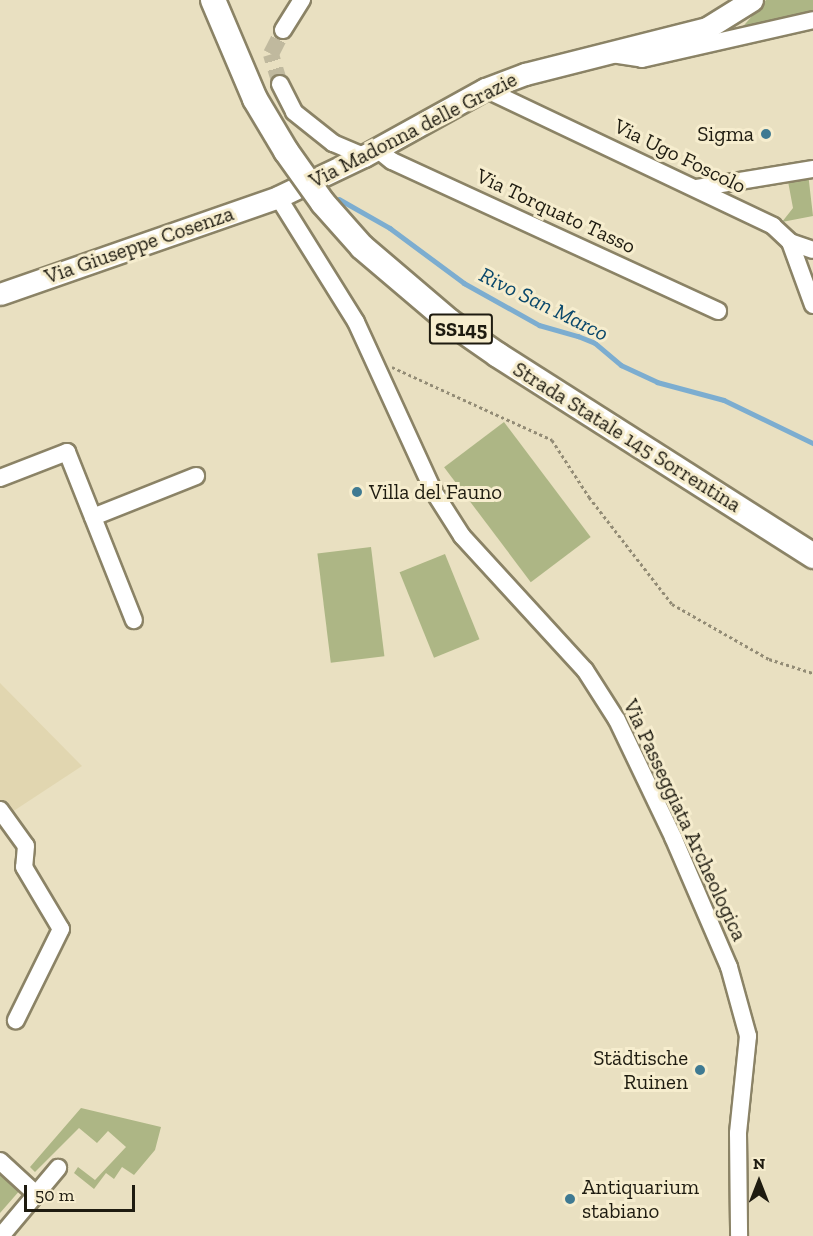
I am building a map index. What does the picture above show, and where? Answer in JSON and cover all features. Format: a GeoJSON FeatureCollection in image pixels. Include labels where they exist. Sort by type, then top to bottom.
{"type":"FeatureCollection","features":[{"type":"Feature","properties":{"kind":"highway","name":"Strada Statale 145 Sorrentina"},"geometry":{"type":"LineString","coordinates":[[213,0],[255,99],[286,151],[323,203],[362,247],[449,321],[498,355],[813,556]]}},
{"type":"Feature","properties":{"kind":"main road","name":"Via Madonna delle Grazie"},"geometry":{"type":"LineString","coordinates":[[278,197],[371,153],[486,89],[525,74],[707,28],[752,0]]}},
{"type":"Feature","properties":{"kind":"main road","name":"Via Giuseppe Cosenza"},"geometry":{"type":"LineString","coordinates":[[0,294],[278,197]]}},
{"type":"Feature","properties":{"kind":"street"},"geometry":{"type":"LineString","coordinates":[[283,30],[302,0]]}},
{"type":"Feature","properties":{"kind":"street"},"geometry":{"type":"LineString","coordinates":[[606,53],[642,59],[813,20]]}},
{"type":"Feature","properties":{"kind":"street","name":"Via Torquato Tasso"},"geometry":{"type":"LineString","coordinates":[[280,84],[294,112],[333,143],[392,161],[718,311]]}},
{"type":"Feature","properties":{"kind":"street","name":"Via Ugo Foscolo"},"geometry":{"type":"LineString","coordinates":[[486,89],[697,188],[772,226],[790,242]]}},
{"type":"Feature","properties":{"kind":"street"},"geometry":{"type":"LineString","coordinates":[[697,188],[813,169]]}},
{"type":"Feature","properties":{"kind":"street","name":"Via Passeggiata Archeologica"},"geometry":{"type":"LineString","coordinates":[[278,197],[376,362],[434,492],[462,536],[585,670],[617,720],[729,968],[748,1036],[738,1133],[739,1236]]}},
{"type":"Feature","properties":{"kind":"street"},"geometry":{"type":"LineString","coordinates":[[790,242],[813,250]]}},
{"type":"Feature","properties":{"kind":"street"},"geometry":{"type":"LineString","coordinates":[[790,242],[813,305]]}},
{"type":"Feature","properties":{"kind":"street"},"geometry":{"type":"LineString","coordinates":[[0,478],[67,452],[134,620]]}},
{"type":"Feature","properties":{"kind":"street"},"geometry":{"type":"LineString","coordinates":[[93,517],[196,476]]}},
{"type":"Feature","properties":{"kind":"street"},"geometry":{"type":"LineString","coordinates":[[0,810],[26,846],[24,867],[61,929],[16,1020]]}},
{"type":"Feature","properties":{"kind":"street"},"geometry":{"type":"LineString","coordinates":[[0,1161],[36,1194]]}},
{"type":"Feature","properties":{"kind":"street"},"geometry":{"type":"LineString","coordinates":[[1,1236],[58,1168]]}},
{"type":"Feature","properties":{"kind":"path"},"geometry":{"type":"LineString","coordinates":[[376,362],[410,373],[552,440],[589,497],[672,604],[769,659],[813,673]]}},
{"type":"Feature","properties":{"kind":"shaded area"},"geometry":{"type":"Polygon","coordinates":[[[0,683],[82,766],[9,814],[0,801],[0,683]]]}},
{"type":"Feature","properties":{"kind":"green space"},"geometry":{"type":"Polygon","coordinates":[[[766,0],[813,0],[813,12],[739,31],[766,0]]]}},
{"type":"Feature","properties":{"kind":"green space"},"geometry":{"type":"Polygon","coordinates":[[[808,173],[813,216],[782,222],[793,208],[787,176],[808,173]]]}},
{"type":"Feature","properties":{"kind":"green space"},"geometry":{"type":"Polygon","coordinates":[[[504,422],[591,537],[531,582],[444,467],[504,422]]]}},
{"type":"Feature","properties":{"kind":"green space"},"geometry":{"type":"Polygon","coordinates":[[[371,547],[384,656],[331,663],[317,554],[371,547]]]}},
{"type":"Feature","properties":{"kind":"green space"},"geometry":{"type":"Polygon","coordinates":[[[445,554],[479,639],[434,658],[400,572],[445,554]]]}},
{"type":"Feature","properties":{"kind":"green space"},"geometry":{"type":"Polygon","coordinates":[[[81,1108],[161,1127],[155,1150],[134,1175],[122,1167],[114,1179],[106,1173],[94,1189],[74,1173],[78,1167],[95,1180],[126,1147],[108,1131],[97,1143],[79,1128],[35,1172],[30,1167],[81,1108]]]}},
{"type":"Feature","properties":{"kind":"green space"},"geometry":{"type":"Polygon","coordinates":[[[0,1170],[21,1189],[0,1213],[0,1170]]]}},
{"type":"Feature","properties":{"kind":"waterway","name":"Rivo San Marco"},"geometry":{"type":"LineString","coordinates":[[339,199],[390,228],[464,283],[539,325],[595,343],[621,365],[657,382],[724,400],[813,443]]}},
{"type":"Feature","properties":{"kind":"tunnel"},"geometry":{"type":"LineString","coordinates":[[280,84],[271,54],[283,30]]}},
{"type":"Feature","properties":{"kind":"place","name":"Sigma"},"geometry":{"type":"Point","coordinates":[766,134]}},
{"type":"Feature","properties":{"kind":"place","name":"Villa del Fauno"},"geometry":{"type":"Point","coordinates":[357,492]}},
{"type":"Feature","properties":{"kind":"place","name":"Städtische Ruinen"},"geometry":{"type":"Point","coordinates":[700,1070]}},
{"type":"Feature","properties":{"kind":"place","name":"Antiquarium stabiano"},"geometry":{"type":"Point","coordinates":[570,1199]}}]}
